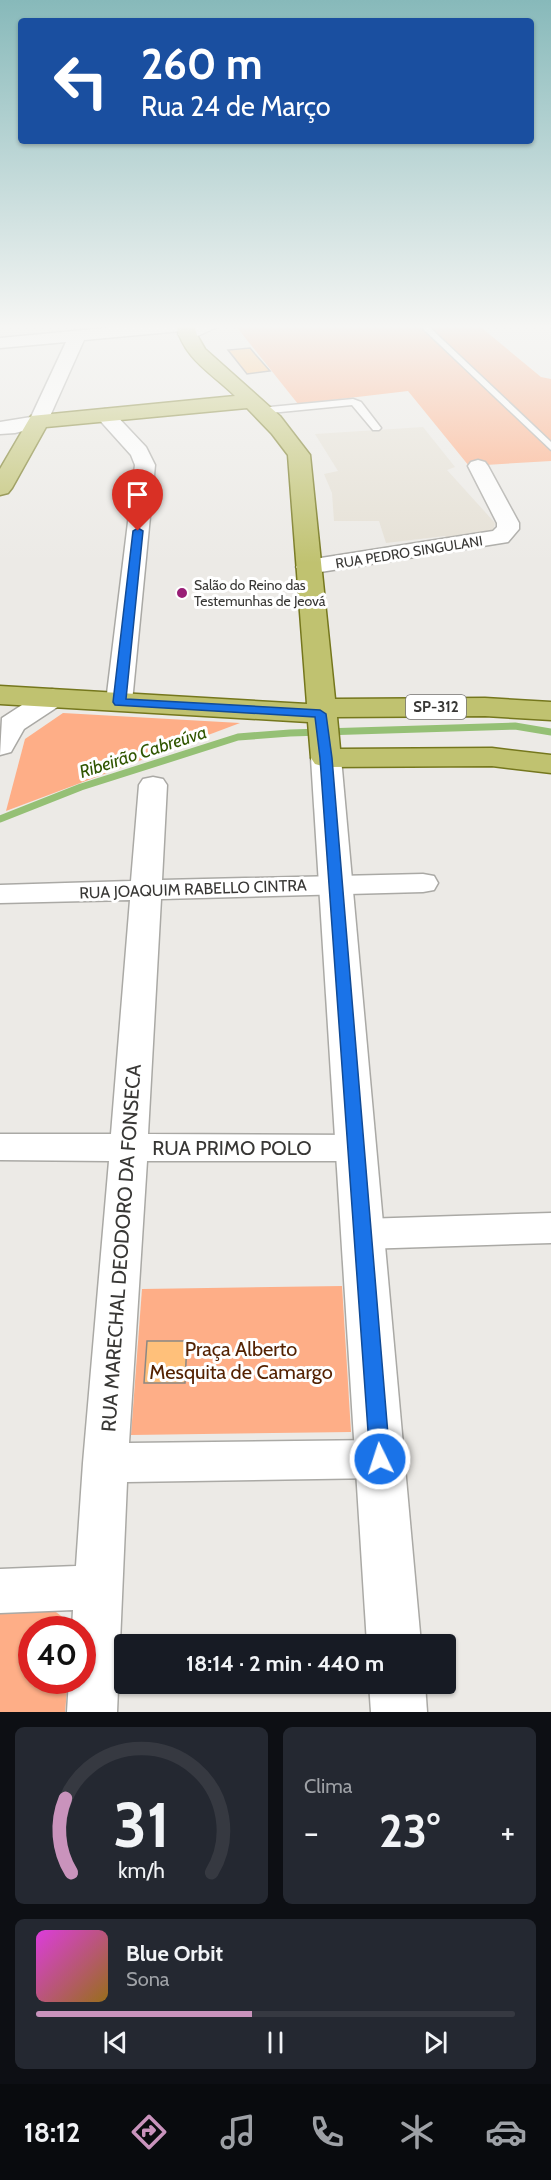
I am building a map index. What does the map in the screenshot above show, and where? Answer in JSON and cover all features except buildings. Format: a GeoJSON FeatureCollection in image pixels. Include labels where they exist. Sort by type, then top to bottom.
{"type":"FeatureCollection","features":[{"type":"Feature","properties":{"kind":"main road"},"geometry":{"type":"LineString","coordinates":[[253,404],[288,438],[298,455],[322,729]]}},
{"type":"Feature","properties":{"kind":"main road"},"geometry":{"type":"LineString","coordinates":[[0,488],[39,422],[105,415],[255,406]]}},
{"type":"Feature","properties":{"kind":"main road"},"geometry":{"type":"LineString","coordinates":[[2,696],[119,702],[322,729],[492,757],[551,764]]}},
{"type":"Feature","properties":{"kind":"main road","name":"SP-312"},"geometry":{"type":"LineString","coordinates":[[322,729],[485,706],[551,711]]}},
{"type":"Feature","properties":{"kind":"street"},"geometry":{"type":"LineString","coordinates":[[0,428],[39,422],[47,404]]}},
{"type":"Feature","properties":{"kind":"street"},"geometry":{"type":"LineString","coordinates":[[105,415],[144,457],[145,465],[119,702]]}},
{"type":"Feature","properties":{"kind":"street","name":"RUA PEDRO SINGULANI"},"geometry":{"type":"LineString","coordinates":[[308,567],[500,537],[508,529],[508,523],[478,466]]}},
{"type":"Feature","properties":{"kind":"street"},"geometry":{"type":"LineString","coordinates":[[0,746],[12,724],[52,698]]}},
{"type":"Feature","properties":{"kind":"street"},"geometry":{"type":"LineString","coordinates":[[322,729],[393,1634]]}},
{"type":"Feature","properties":{"kind":"street","name":"RUA MARECHAL DEODORO DA FONSECA"},"geometry":{"type":"LineString","coordinates":[[92,1712],[105,1463],[153,785]]}},
{"type":"Feature","properties":{"kind":"street","name":"RUA JOAQUIM RABELLO CINTRA"},"geometry":{"type":"LineString","coordinates":[[0,894],[423,883]]}},
{"type":"Feature","properties":{"kind":"street","name":"RUA PRIMO POLO"},"geometry":{"type":"LineString","coordinates":[[0,1147],[356,1148]]}},
{"type":"Feature","properties":{"kind":"street"},"geometry":{"type":"LineString","coordinates":[[363,1234],[551,1228]]}},
{"type":"Feature","properties":{"kind":"street"},"geometry":{"type":"LineString","coordinates":[[105,1463],[380,1459]]}},
{"type":"Feature","properties":{"kind":"street"},"geometry":{"type":"LineString","coordinates":[[0,1591],[100,1587]]}},
{"type":"Feature","properties":{"kind":"street"},"geometry":{"type":"LineString","coordinates":[[398,1694],[399,1712]]}},
{"type":"Feature","properties":{"kind":"lane"},"geometry":{"type":"LineString","coordinates":[[255,406],[307,404]]}},
{"type":"Feature","properties":{"kind":"lane"},"geometry":{"type":"LineString","coordinates":[[358,404],[376,428]]}},
{"type":"Feature","properties":{"kind":"lane"},"geometry":{"type":"LineString","coordinates":[[506,404],[551,447]]}},
{"type":"Feature","properties":{"kind":"shaded area"},"geometry":{"type":"Polygon","coordinates":[[[423,427],[455,467],[447,470],[495,523],[493,531],[448,540],[445,536],[386,543],[379,521],[334,521],[332,493],[324,474],[338,471],[315,434],[423,427]]]}},
{"type":"Feature","properties":{"kind":"green space"},"geometry":{"type":"Polygon","coordinates":[[[418,404],[551,404],[551,461],[469,466],[418,404]]]}},
{"type":"Feature","properties":{"kind":"green space"},"geometry":{"type":"Polygon","coordinates":[[[63,713],[240,723],[6,811],[25,739],[63,713]]]}},
{"type":"Feature","properties":{"kind":"green space","name":"Praça Alberto Mesquita de Camargo"},"geometry":{"type":"Polygon","coordinates":[[[342,1286],[351,1432],[131,1435],[142,1289],[342,1286]]]}},
{"type":"Feature","properties":{"kind":"green space"},"geometry":{"type":"Polygon","coordinates":[[[52,1609],[61,1616],[18,1616],[18,1694],[67,1694],[65,1712],[0,1712],[0,1612],[52,1609]]]}},
{"type":"Feature","properties":{"kind":"waterway","name":"Ribeirão Cabreúva"},"geometry":{"type":"LineString","coordinates":[[0,819],[81,787],[238,737],[290,733],[515,726],[551,732]]}},
{"type":"Feature","properties":{"kind":"place","name":"Salão do Reino das Testemunhas de Jeová"},"geometry":{"type":"Point","coordinates":[182,593]}},
{"type":"Feature","properties":{"kind":"route"},"geometry":{"type":"LineString","coordinates":[[138,531],[119,702],[320,714],[326,758],[380,1459]]}}]}
